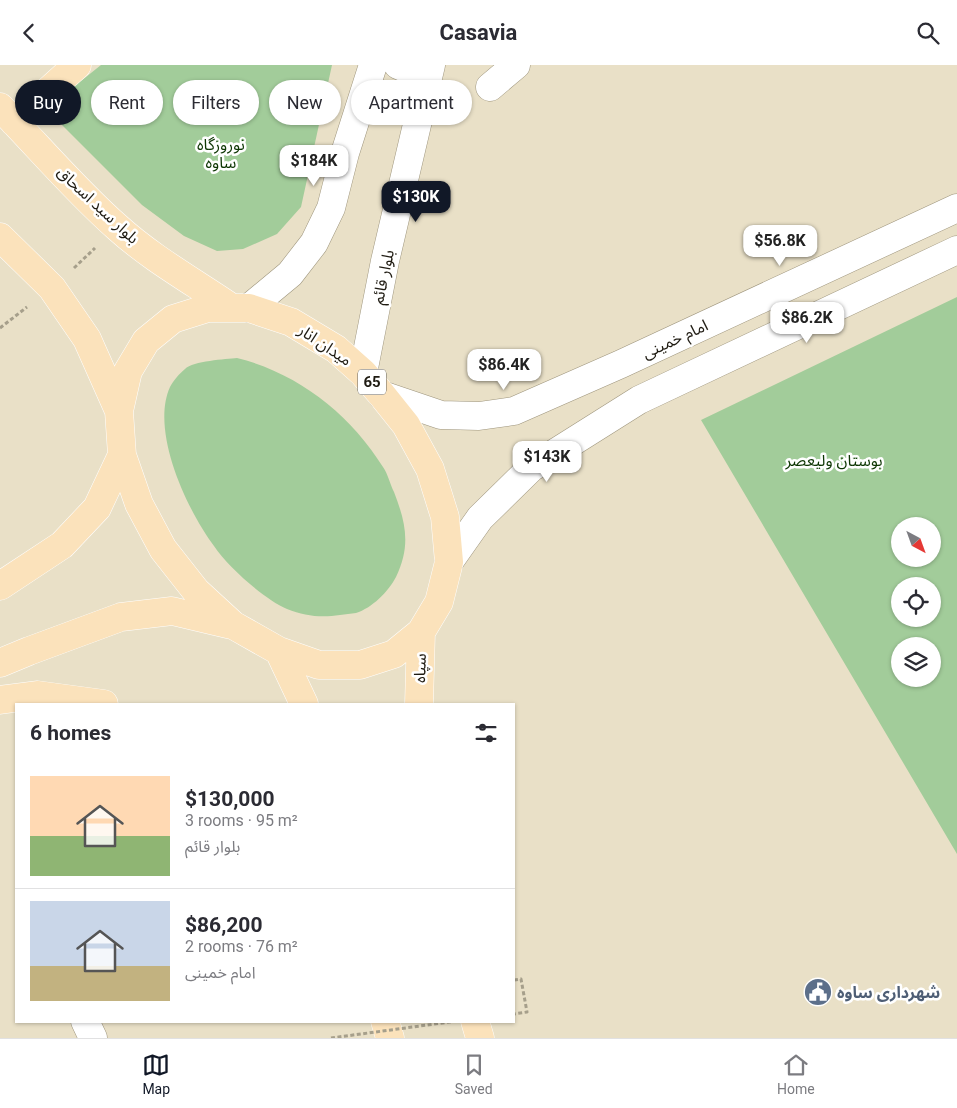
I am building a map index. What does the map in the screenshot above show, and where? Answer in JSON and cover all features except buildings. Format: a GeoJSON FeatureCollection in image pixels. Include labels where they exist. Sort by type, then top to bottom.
{"type":"FeatureCollection","features":[{"type":"Feature","properties":{"kind":"main road"},"geometry":{"type":"LineString","coordinates":[[7,114],[77,65]]}},
{"type":"Feature","properties":{"kind":"main road"},"geometry":{"type":"LineString","coordinates":[[240,308],[290,274],[314,243],[330,208],[372,65]]}},
{"type":"Feature","properties":{"kind":"main road"},"geometry":{"type":"LineString","coordinates":[[398,65],[405,69],[421,68],[430,65]]}},
{"type":"Feature","properties":{"kind":"main road","name":"بلوار قائم"},"geometry":{"type":"LineString","coordinates":[[364,373],[385,261],[430,65]]}},
{"type":"Feature","properties":{"kind":"main road"},"geometry":{"type":"LineString","coordinates":[[490,87],[516,65]]}},
{"type":"Feature","properties":{"kind":"main road","name":"بلوار سید اسحاق"},"geometry":{"type":"LineString","coordinates":[[7,114],[118,228],[150,252],[240,308]]}},
{"type":"Feature","properties":{"kind":"main road","name":"امام خمینی"},"geometry":{"type":"LineString","coordinates":[[382,395],[441,415],[479,416],[514,411],[621,364],[957,208]]}},
{"type":"Feature","properties":{"kind":"main road","name":"65"},"geometry":{"type":"LineString","coordinates":[[0,237],[52,289],[87,339],[119,411]]}},
{"type":"Feature","properties":{"kind":"main road"},"geometry":{"type":"LineString","coordinates":[[449,562],[480,518],[531,468],[639,400],[957,249]]}},
{"type":"Feature","properties":{"kind":"main road"},"geometry":{"type":"LineString","coordinates":[[776,292],[793,327]]}},
{"type":"Feature","properties":{"kind":"main road","name":"میدان انار"},"geometry":{"type":"LineString","coordinates":[[208,308],[240,308],[291,322],[336,349],[364,373],[406,425],[430,469],[446,517],[449,562],[440,602],[421,632],[394,654],[360,665],[319,665],[278,651],[232,625],[196,591],[163,549],[139,504],[122,455],[119,411],[128,371],[146,341],[174,319],[208,308]]}},
{"type":"Feature","properties":{"kind":"main road"},"geometry":{"type":"LineString","coordinates":[[0,586],[62,545],[97,507],[122,455]]}},
{"type":"Feature","properties":{"kind":"main road"},"geometry":{"type":"LineString","coordinates":[[0,663],[121,617],[172,611],[232,625]]}},
{"type":"Feature","properties":{"kind":"main road","name":"سپاه"},"geometry":{"type":"LineString","coordinates":[[419,703],[421,632]]}},
{"type":"Feature","properties":{"kind":"main road"},"geometry":{"type":"LineString","coordinates":[[278,651],[304,703]]}},
{"type":"Feature","properties":{"kind":"main road"},"geometry":{"type":"LineString","coordinates":[[0,700],[36,695],[96,703]]}},
{"type":"Feature","properties":{"kind":"main road"},"geometry":{"type":"LineString","coordinates":[[86,1023],[93,1038]]}},
{"type":"Feature","properties":{"kind":"main road"},"geometry":{"type":"LineString","coordinates":[[386,1023],[390,1038]]}},
{"type":"Feature","properties":{"kind":"main road"},"geometry":{"type":"LineString","coordinates":[[476,1023],[480,1038]]}},
{"type":"Feature","properties":{"kind":"path"},"geometry":{"type":"LineString","coordinates":[[515,980],[521,979],[527,1012],[515,1014]]}},
{"type":"Feature","properties":{"kind":"path"},"geometry":{"type":"LineString","coordinates":[[331,1038],[442,1023]]}},
{"type":"Feature","properties":{"kind":"green space","name":"نوروزگاه ساوه"},"geometry":{"type":"Polygon","coordinates":[[[101,65],[332,65],[329,80],[269,80],[269,125],[319,125],[301,207],[277,234],[243,249],[217,251],[184,236],[142,205],[62,125],[81,125],[81,81],[101,65]]]}},
{"type":"Feature","properties":{"kind":"green space","name":"بوستان ولیعصر"},"geometry":{"type":"Polygon","coordinates":[[[957,297],[957,854],[701,420],[957,297]]]}},
{"type":"Feature","properties":{"kind":"green space"},"geometry":{"type":"Polygon","coordinates":[[[237,358],[281,374],[321,398],[355,430],[370,448],[386,473],[404,524],[404,555],[396,577],[389,588],[379,599],[362,611],[333,616],[313,616],[287,609],[278,604],[247,582],[228,563],[214,546],[193,512],[174,469],[168,447],[165,405],[170,387],[189,366],[237,358]]]}},
{"type":"Feature","properties":{"kind":"place","name":"شهرداری ساوه"},"geometry":{"type":"Point","coordinates":[818,992]}}]}
